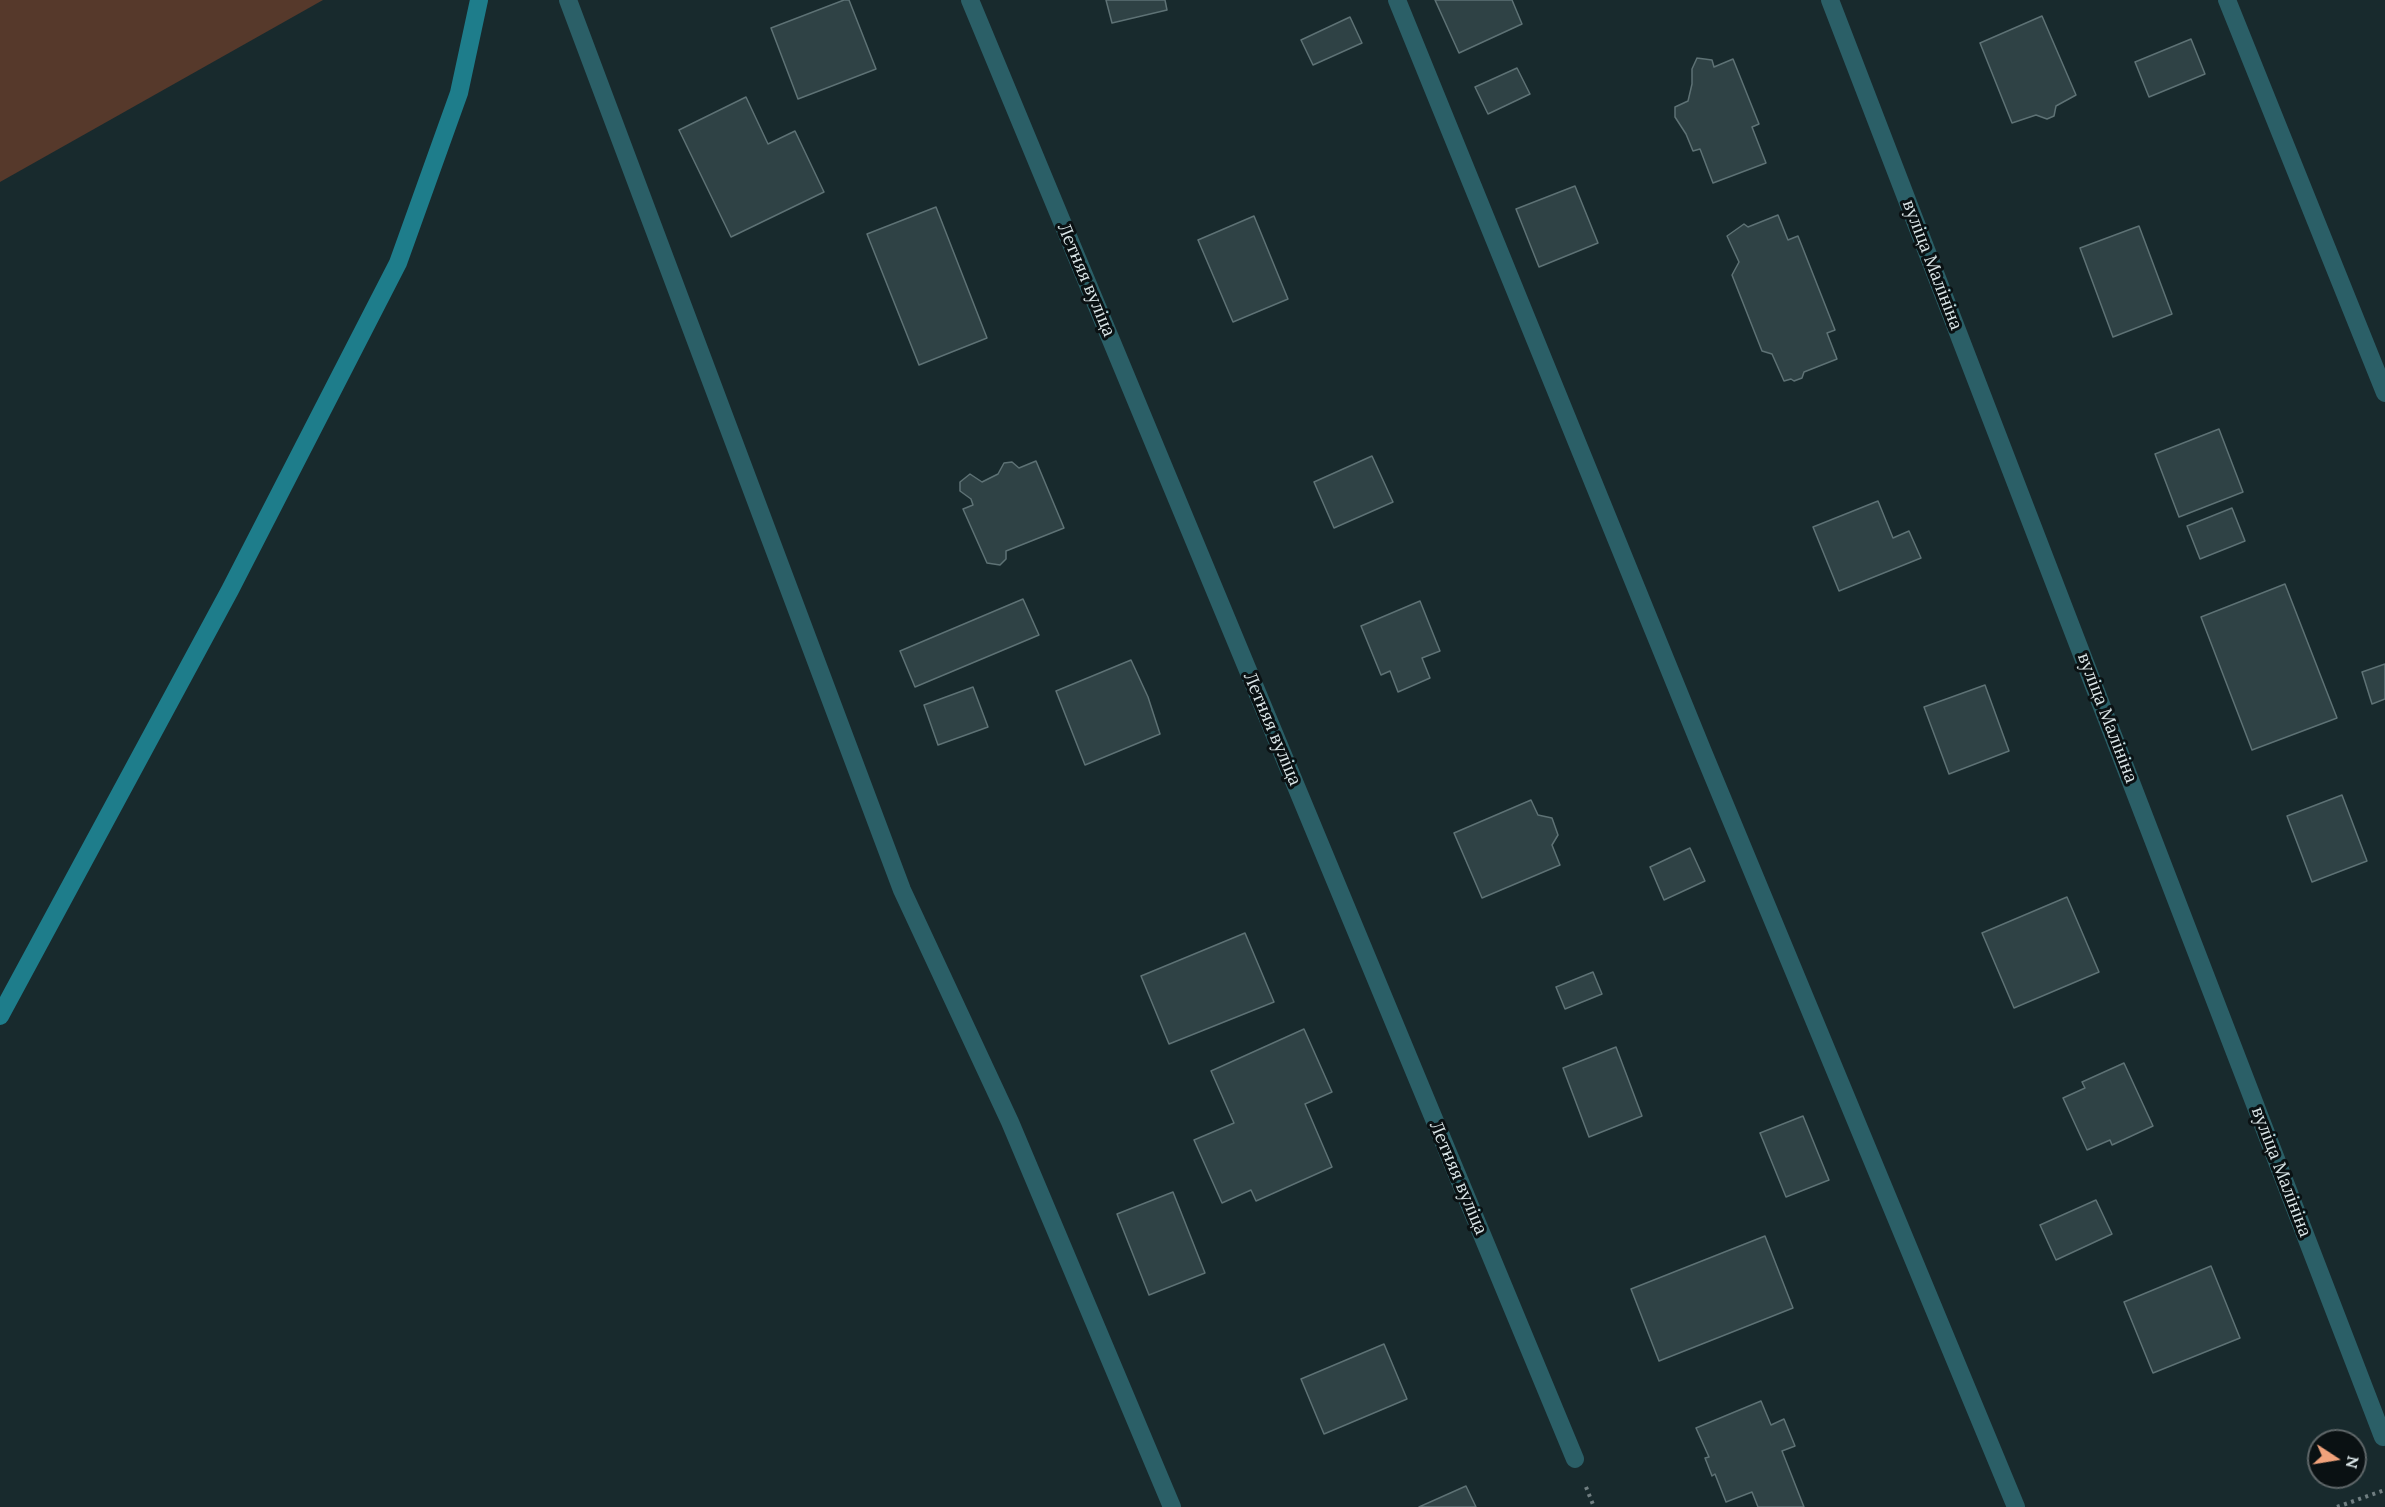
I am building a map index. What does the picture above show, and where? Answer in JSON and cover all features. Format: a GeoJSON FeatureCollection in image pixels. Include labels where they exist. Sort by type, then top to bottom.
{"type":"FeatureCollection","features":[{"type":"Feature","properties":{"kind":"street"},"geometry":{"type":"LineString","coordinates":[[0,1016],[230,590],[398,263],[459,93],[479,0]]}},
{"type":"Feature","properties":{"kind":"street"},"geometry":{"type":"LineString","coordinates":[[568,0],[902,890],[1010,1122],[1172,1507]]}},
{"type":"Feature","properties":{"kind":"street","name":"Летняя вуліца"},"geometry":{"type":"LineString","coordinates":[[970,0],[1575,1458]]}},
{"type":"Feature","properties":{"kind":"street"},"geometry":{"type":"LineString","coordinates":[[1397,0],[1712,774],[2016,1507]]}},
{"type":"Feature","properties":{"kind":"street","name":"вуліца Малініна"},"geometry":{"type":"LineString","coordinates":[[1830,0],[2383,1437]]}},
{"type":"Feature","properties":{"kind":"street"},"geometry":{"type":"LineString","coordinates":[[2227,0],[2385,393]]}},
{"type":"Feature","properties":{"kind":"path"},"geometry":{"type":"LineString","coordinates":[[2337,1507],[2385,1491]]}},
{"type":"Feature","properties":{"kind":"shaded area"},"geometry":{"type":"Polygon","coordinates":[[[0,0],[323,0],[0,182],[0,0]]]}},
{"type":"Feature","properties":{"kind":"building"},"geometry":{"type":"Polygon","coordinates":[[[849,0],[876,69],[798,99],[771,28],[849,0]]]}},
{"type":"Feature","properties":{"kind":"building"},"geometry":{"type":"Polygon","coordinates":[[[1106,0],[1165,0],[1167,10],[1112,23],[1106,0]]]}},
{"type":"Feature","properties":{"kind":"building"},"geometry":{"type":"Polygon","coordinates":[[[1435,0],[1512,0],[1522,24],[1459,53],[1435,0]]]}},
{"type":"Feature","properties":{"kind":"building"},"geometry":{"type":"Polygon","coordinates":[[[2042,16],[2076,95],[2056,106],[2054,116],[2047,119],[2036,115],[2012,123],[1980,43],[2042,16]]]}},
{"type":"Feature","properties":{"kind":"building"},"geometry":{"type":"Polygon","coordinates":[[[1350,17],[1362,43],[1313,65],[1301,40],[1350,17]]]}},
{"type":"Feature","properties":{"kind":"building"},"geometry":{"type":"Polygon","coordinates":[[[2191,39],[2205,74],[2149,97],[2135,62],[2191,39]]]}},
{"type":"Feature","properties":{"kind":"building"},"geometry":{"type":"Polygon","coordinates":[[[1697,58],[1712,60],[1714,67],[1733,59],[1759,124],[1752,127],[1766,163],[1713,183],[1700,149],[1693,151],[1675,117],[1675,107],[1688,101],[1692,84],[1692,69],[1697,58]]]}},
{"type":"Feature","properties":{"kind":"building"},"geometry":{"type":"Polygon","coordinates":[[[1517,68],[1530,94],[1488,114],[1475,87],[1517,68]]]}},
{"type":"Feature","properties":{"kind":"building"},"geometry":{"type":"Polygon","coordinates":[[[746,97],[768,144],[795,131],[824,192],[731,237],[679,130],[746,97]]]}},
{"type":"Feature","properties":{"kind":"building"},"geometry":{"type":"Polygon","coordinates":[[[1575,186],[1598,243],[1539,267],[1516,209],[1575,186]]]}},
{"type":"Feature","properties":{"kind":"building"},"geometry":{"type":"Polygon","coordinates":[[[936,207],[987,338],[919,365],[867,234],[936,207]]]}},
{"type":"Feature","properties":{"kind":"building"},"geometry":{"type":"Polygon","coordinates":[[[1778,215],[1788,240],[1798,236],[1835,330],[1827,333],[1837,359],[1804,372],[1802,378],[1794,381],[1791,379],[1784,381],[1772,354],[1762,351],[1732,275],[1739,262],[1727,236],[1744,224],[1748,227],[1778,215]]]}},
{"type":"Feature","properties":{"kind":"building"},"geometry":{"type":"Polygon","coordinates":[[[1254,216],[1288,299],[1233,322],[1198,240],[1254,216]]]}},
{"type":"Feature","properties":{"kind":"building"},"geometry":{"type":"Polygon","coordinates":[[[2139,226],[2172,314],[2113,337],[2080,248],[2139,226]]]}},
{"type":"Feature","properties":{"kind":"building"},"geometry":{"type":"Polygon","coordinates":[[[2219,429],[2243,492],[2179,517],[2155,454],[2219,429]]]}},
{"type":"Feature","properties":{"kind":"building"},"geometry":{"type":"Polygon","coordinates":[[[1372,456],[1393,502],[1334,528],[1314,482],[1372,456]]]}},
{"type":"Feature","properties":{"kind":"building"},"geometry":{"type":"Polygon","coordinates":[[[1036,461],[1064,528],[1006,551],[1006,559],[1000,565],[987,563],[963,509],[973,505],[971,499],[960,491],[960,482],[970,474],[982,482],[998,474],[1004,463],[1012,462],[1019,468],[1036,461]]]}},
{"type":"Feature","properties":{"kind":"building"},"geometry":{"type":"Polygon","coordinates":[[[1878,501],[1893,538],[1909,531],[1921,558],[1839,591],[1813,527],[1878,501]]]}},
{"type":"Feature","properties":{"kind":"building"},"geometry":{"type":"Polygon","coordinates":[[[2232,508],[2245,541],[2200,559],[2187,526],[2232,508]]]}},
{"type":"Feature","properties":{"kind":"building"},"geometry":{"type":"Polygon","coordinates":[[[2285,584],[2337,718],[2252,750],[2201,617],[2285,584]]]}},
{"type":"Feature","properties":{"kind":"building"},"geometry":{"type":"Polygon","coordinates":[[[1023,599],[1039,635],[915,687],[900,651],[1023,599]]]}},
{"type":"Feature","properties":{"kind":"building"},"geometry":{"type":"Polygon","coordinates":[[[1420,601],[1440,651],[1422,658],[1430,678],[1398,692],[1390,671],[1381,675],[1361,626],[1420,601]]]}},
{"type":"Feature","properties":{"kind":"building"},"geometry":{"type":"Polygon","coordinates":[[[1131,660],[1148,697],[1160,734],[1085,765],[1056,691],[1131,660]]]}},
{"type":"Feature","properties":{"kind":"building"},"geometry":{"type":"Polygon","coordinates":[[[2385,664],[2385,699],[2372,704],[2362,672],[2385,664]]]}},
{"type":"Feature","properties":{"kind":"building"},"geometry":{"type":"Polygon","coordinates":[[[1985,685],[2009,751],[1949,774],[1924,707],[1985,685]]]}},
{"type":"Feature","properties":{"kind":"building"},"geometry":{"type":"Polygon","coordinates":[[[973,687],[988,727],[938,745],[924,705],[973,687]]]}},
{"type":"Feature","properties":{"kind":"building"},"geometry":{"type":"Polygon","coordinates":[[[2342,795],[2367,861],[2312,882],[2287,816],[2342,795]]]}},
{"type":"Feature","properties":{"kind":"building"},"geometry":{"type":"Polygon","coordinates":[[[1531,800],[1538,815],[1552,818],[1558,835],[1552,845],[1560,865],[1482,898],[1454,833],[1531,800]]]}},
{"type":"Feature","properties":{"kind":"building"},"geometry":{"type":"Polygon","coordinates":[[[1690,848],[1705,881],[1664,900],[1650,867],[1690,848]]]}},
{"type":"Feature","properties":{"kind":"building"},"geometry":{"type":"Polygon","coordinates":[[[2067,897],[2099,972],[2014,1008],[1982,933],[2067,897]]]}},
{"type":"Feature","properties":{"kind":"building"},"geometry":{"type":"Polygon","coordinates":[[[1245,933],[1274,1002],[1169,1044],[1141,976],[1245,933]]]}},
{"type":"Feature","properties":{"kind":"building"},"geometry":{"type":"Polygon","coordinates":[[[1593,972],[1602,994],[1565,1009],[1556,987],[1593,972]]]}},
{"type":"Feature","properties":{"kind":"building"},"geometry":{"type":"Polygon","coordinates":[[[1304,1029],[1332,1092],[1305,1104],[1332,1167],[1256,1201],[1251,1190],[1222,1203],[1194,1140],[1234,1123],[1211,1071],[1304,1029]]]}},
{"type":"Feature","properties":{"kind":"building"},"geometry":{"type":"Polygon","coordinates":[[[1616,1047],[1642,1116],[1589,1137],[1563,1068],[1616,1047]]]}},
{"type":"Feature","properties":{"kind":"building"},"geometry":{"type":"Polygon","coordinates":[[[2124,1063],[2153,1126],[2112,1145],[2110,1140],[2087,1150],[2063,1098],[2085,1088],[2082,1082],[2124,1063]]]}},
{"type":"Feature","properties":{"kind":"building"},"geometry":{"type":"Polygon","coordinates":[[[1803,1116],[1829,1180],[1786,1197],[1760,1133],[1803,1116]]]}},
{"type":"Feature","properties":{"kind":"building"},"geometry":{"type":"Polygon","coordinates":[[[1173,1192],[1205,1273],[1149,1295],[1117,1214],[1173,1192]]]}},
{"type":"Feature","properties":{"kind":"building"},"geometry":{"type":"Polygon","coordinates":[[[2096,1200],[2112,1234],[2056,1260],[2040,1225],[2096,1200]]]}},
{"type":"Feature","properties":{"kind":"building"},"geometry":{"type":"Polygon","coordinates":[[[1765,1236],[1793,1308],[1659,1361],[1631,1289],[1765,1236]]]}},
{"type":"Feature","properties":{"kind":"building"},"geometry":{"type":"Polygon","coordinates":[[[2211,1266],[2240,1338],[2153,1373],[2124,1302],[2211,1266]]]}},
{"type":"Feature","properties":{"kind":"building"},"geometry":{"type":"Polygon","coordinates":[[[1384,1344],[1407,1399],[1324,1434],[1301,1379],[1384,1344]]]}},
{"type":"Feature","properties":{"kind":"building"},"geometry":{"type":"Polygon","coordinates":[[[1761,1401],[1771,1425],[1784,1419],[1795,1446],[1782,1451],[1804,1507],[1758,1507],[1752,1492],[1726,1502],[1715,1474],[1712,1476],[1705,1458],[1709,1457],[1696,1428],[1761,1401]]]}},
{"type":"Feature","properties":{"kind":"building"},"geometry":{"type":"Polygon","coordinates":[[[1466,1486],[1476,1507],[1419,1507],[1466,1486]]]}}]}
